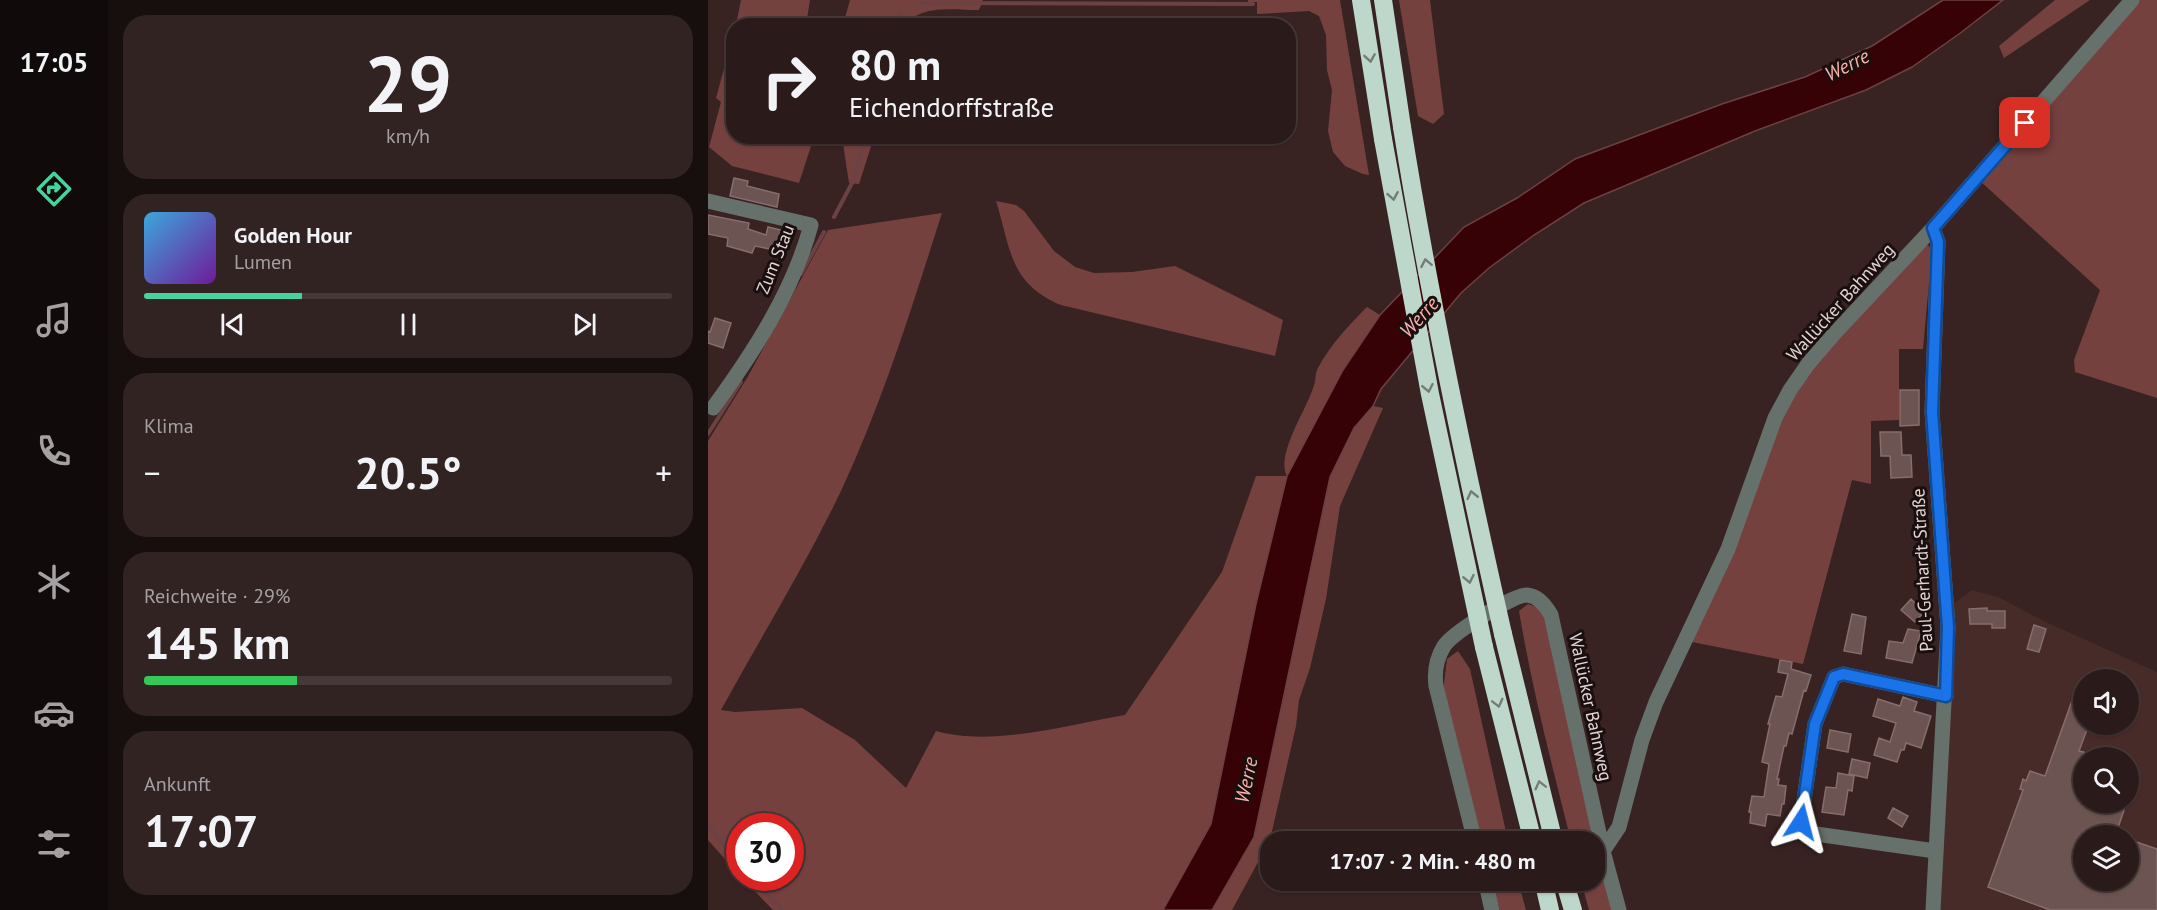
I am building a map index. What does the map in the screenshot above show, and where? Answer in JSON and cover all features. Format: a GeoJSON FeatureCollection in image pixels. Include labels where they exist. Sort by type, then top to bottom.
{"type":"FeatureCollection","features":[{"type":"Feature","properties":{"kind":"highway"},"geometry":{"type":"LineString","coordinates":[[1361,0],[1383,139],[1430,394],[1484,647],[1530,831]]}},
{"type":"Feature","properties":{"kind":"highway"},"geometry":{"type":"LineString","coordinates":[[1383,0],[1412,191],[1460,443],[1503,634],[1551,831]]}},
{"type":"Feature","properties":{"kind":"highway"},"geometry":{"type":"LineString","coordinates":[[1546,891],[1550,910]]}},
{"type":"Feature","properties":{"kind":"highway"},"geometry":{"type":"LineString","coordinates":[[1567,891],[1572,910]]}},
{"type":"Feature","properties":{"kind":"street","name":"Wallücker Bahnweg"},"geometry":{"type":"LineString","coordinates":[[1605,848],[1619,827],[1642,740],[1656,702],[1728,549],[1775,418],[1808,364],[1933,228],[2132,0]]}},
{"type":"Feature","properties":{"kind":"street","name":"Zum Stau"},"geometry":{"type":"LineString","coordinates":[[708,201],[811,225],[784,294],[759,343],[713,408]]}},
{"type":"Feature","properties":{"kind":"street","name":"Paul-Gerhardt-Straße"},"geometry":{"type":"LineString","coordinates":[[1933,228],[1938,242],[1932,412],[1948,627],[1933,910]]}},
{"type":"Feature","properties":{"kind":"street","name":"Wallücker Bahnweg"},"geometry":{"type":"LineString","coordinates":[[1472,831],[1436,686],[1434,672],[1437,659],[1444,646],[1454,635],[1516,597],[1529,595],[1544,604],[1551,615],[1599,831]]}},
{"type":"Feature","properties":{"kind":"street"},"geometry":{"type":"LineString","coordinates":[[1935,851],[1809,833],[1801,822],[1815,724],[1834,677],[1843,674],[1946,696]]}},
{"type":"Feature","properties":{"kind":"street","name":"Wallücker Bahnweg"},"geometry":{"type":"LineString","coordinates":[[1605,858],[1619,910]]}},
{"type":"Feature","properties":{"kind":"street"},"geometry":{"type":"LineString","coordinates":[[1488,891],[1492,910]]}},
{"type":"Feature","properties":{"kind":"shaded area"},"geometry":{"type":"Polygon","coordinates":[[[741,0],[810,0],[807,18],[737,18],[741,0]]]}},
{"type":"Feature","properties":{"kind":"shaded area"},"geometry":{"type":"Polygon","coordinates":[[[850,0],[983,0],[979,10],[929,11],[912,18],[845,18],[850,0]]]}},
{"type":"Feature","properties":{"kind":"shaded area"},"geometry":{"type":"Polygon","coordinates":[[[1248,0],[1340,0],[1369,175],[1345,166],[1333,152],[1328,131],[1332,90],[1327,70],[1326,35],[1319,16],[1309,11],[1257,14],[1257,2],[1248,2],[1248,0]]]}},
{"type":"Feature","properties":{"kind":"shaded area"},"geometry":{"type":"Polygon","coordinates":[[[1399,0],[1430,0],[1444,114],[1433,124],[1418,116],[1399,0]]]}},
{"type":"Feature","properties":{"kind":"shaded area"},"geometry":{"type":"Polygon","coordinates":[[[2055,0],[2090,0],[2004,58],[1999,46],[2055,0]]]}},
{"type":"Feature","properties":{"kind":"shaded area"},"geometry":{"type":"Polygon","coordinates":[[[2138,0],[2157,0],[2157,398],[2075,372],[2074,360],[2100,290],[1980,181],[2138,0]]]}},
{"type":"Feature","properties":{"kind":"shaded area"},"geometry":{"type":"Polygon","coordinates":[[[726,62],[726,144],[812,144],[799,183],[732,166],[709,147],[721,102],[716,98],[726,62]]]}},
{"type":"Feature","properties":{"kind":"shaded area"},"geometry":{"type":"Polygon","coordinates":[[[843,144],[872,144],[859,184],[849,183],[843,144]]]}},
{"type":"Feature","properties":{"kind":"shaded area"},"geometry":{"type":"Polygon","coordinates":[[[996,201],[1016,205],[1024,211],[1054,251],[1075,267],[1094,273],[1132,272],[1175,266],[1283,320],[1275,356],[1061,305],[1044,296],[1031,286],[1015,263],[996,201]]]}},
{"type":"Feature","properties":{"kind":"shaded area"},"geometry":{"type":"Polygon","coordinates":[[[942,213],[896,354],[841,491],[813,547],[721,710],[735,712],[802,708],[855,740],[906,788],[936,731],[981,737],[1005,736],[1125,715],[1222,572],[1256,476],[1287,476],[1256,604],[1211,824],[1163,910],[773,910],[755,891],[804,891],[804,813],[726,813],[726,860],[708,840],[708,441],[747,378],[828,230],[942,213]]]}},
{"type":"Feature","properties":{"kind":"shaded area"},"geometry":{"type":"Polygon","coordinates":[[[1928,245],[1932,250],[1923,349],[1899,349],[1899,420],[1871,421],[1871,484],[1852,480],[1803,664],[1687,641],[1781,419],[1808,372],[1919,247],[1928,245]]]}},
{"type":"Feature","properties":{"kind":"shaded area"},"geometry":{"type":"Polygon","coordinates":[[[1367,307],[1380,315],[1343,370],[1287,476],[1284,467],[1285,456],[1311,395],[1317,370],[1334,343],[1367,307]]]}},
{"type":"Feature","properties":{"kind":"shaded area"},"geometry":{"type":"Polygon","coordinates":[[[1373,406],[1383,408],[1340,506],[1326,599],[1310,668],[1299,700],[1296,726],[1272,831],[1260,831],[1260,858],[1232,910],[1212,910],[1254,837],[1330,477],[1354,428],[1373,406]]]}},
{"type":"Feature","properties":{"kind":"shaded area"},"geometry":{"type":"Polygon","coordinates":[[[1972,590],[1998,597],[2046,622],[2157,672],[2157,910],[1936,910],[1950,606],[1972,590]]]}},
{"type":"Feature","properties":{"kind":"shaded area"},"geometry":{"type":"Polygon","coordinates":[[[1528,604],[1542,609],[1597,831],[1569,831],[1543,727],[1519,611],[1528,604]]]}},
{"type":"Feature","properties":{"kind":"shaded area"},"geometry":{"type":"Polygon","coordinates":[[[1458,651],[1470,669],[1506,831],[1479,831],[1443,691],[1447,659],[1458,651]]]}},
{"type":"Feature","properties":{"kind":"shaded area"},"geometry":{"type":"Polygon","coordinates":[[[1605,865],[1616,910],[1589,910],[1584,891],[1605,891],[1605,865]]]}},
{"type":"Feature","properties":{"kind":"shaded area"},"geometry":{"type":"Polygon","coordinates":[[[1495,891],[1521,891],[1526,910],[1500,910],[1495,891]]]}},
{"type":"Feature","properties":{"kind":"water","name":"Werre"},"geometry":{"type":"Polygon","coordinates":[[[1943,0],[2003,0],[1912,67],[1866,90],[1755,131],[1584,203],[1534,235],[1489,268],[1461,293],[1381,389],[1373,406],[1354,428],[1330,477],[1254,837],[1212,910],[1163,910],[1211,824],[1256,604],[1287,476],[1343,370],[1380,315],[1464,227],[1517,198],[1575,159],[1722,104],[1805,77],[1872,46],[1943,0]]]}},
{"type":"Feature","properties":{"kind":"building"},"geometry":{"type":"Polygon","coordinates":[[[734,178],[748,181],[747,186],[779,194],[777,207],[730,196],[734,178]]]}},
{"type":"Feature","properties":{"kind":"building"},"geometry":{"type":"Polygon","coordinates":[[[708,215],[749,223],[748,229],[766,235],[768,227],[789,232],[785,252],[755,246],[752,253],[727,246],[728,238],[708,234],[708,215]]]}},
{"type":"Feature","properties":{"kind":"building"},"geometry":{"type":"Polygon","coordinates":[[[715,318],[731,323],[723,348],[708,343],[708,331],[710,332],[715,318]]]}},
{"type":"Feature","properties":{"kind":"building"},"geometry":{"type":"Polygon","coordinates":[[[1900,390],[1919,390],[1919,425],[1900,426],[1900,390]]]}},
{"type":"Feature","properties":{"kind":"building"},"geometry":{"type":"Polygon","coordinates":[[[1880,432],[1901,432],[1902,455],[1911,455],[1912,477],[1891,478],[1890,456],[1881,456],[1880,432]]]}},
{"type":"Feature","properties":{"kind":"building"},"geometry":{"type":"Polygon","coordinates":[[[1911,599],[1924,612],[1915,622],[1901,610],[1911,599]]]}},
{"type":"Feature","properties":{"kind":"building"},"geometry":{"type":"Polygon","coordinates":[[[1987,608],[1987,611],[2005,611],[2005,628],[1992,628],[1992,624],[1970,624],[1969,609],[1987,608]]]}},
{"type":"Feature","properties":{"kind":"building"},"geometry":{"type":"Polygon","coordinates":[[[1852,614],[1866,617],[1861,654],[1844,651],[1852,614]]]}},
{"type":"Feature","properties":{"kind":"building"},"geometry":{"type":"Polygon","coordinates":[[[2034,625],[2046,629],[2039,652],[2027,649],[2034,625]]]}},
{"type":"Feature","properties":{"kind":"building"},"geometry":{"type":"Polygon","coordinates":[[[1908,629],[1921,631],[1912,663],[1886,658],[1889,641],[1903,643],[1908,629]]]}},
{"type":"Feature","properties":{"kind":"building"},"geometry":{"type":"Polygon","coordinates":[[[1780,660],[1792,662],[1791,669],[1811,675],[1806,691],[1804,690],[1792,734],[1789,733],[1786,746],[1784,746],[1777,779],[1779,779],[1778,785],[1786,786],[1784,804],[1782,804],[1780,816],[1767,814],[1765,826],[1750,823],[1751,812],[1749,812],[1752,796],[1764,797],[1769,764],[1762,762],[1770,724],[1768,724],[1776,696],[1782,697],[1788,674],[1778,672],[1780,660]]]}},
{"type":"Feature","properties":{"kind":"building"},"geometry":{"type":"Polygon","coordinates":[[[1903,697],[1917,702],[1914,711],[1931,716],[1921,748],[1906,743],[1897,762],[1874,755],[1879,738],[1890,742],[1896,723],[1873,716],[1878,699],[1900,706],[1903,697]]]}},
{"type":"Feature","properties":{"kind":"building"},"geometry":{"type":"Polygon","coordinates":[[[2073,698],[2073,735],[2085,735],[2080,747],[2073,747],[2073,813],[2123,813],[2119,825],[2073,825],[2073,891],[2139,891],[2139,843],[2157,849],[2157,910],[2050,910],[1988,887],[2023,790],[2020,789],[2023,779],[2026,781],[2030,771],[2045,776],[2073,698]]]}},
{"type":"Feature","properties":{"kind":"building"},"geometry":{"type":"Polygon","coordinates":[[[1830,730],[1851,734],[1848,752],[1827,748],[1830,730]]]}},
{"type":"Feature","properties":{"kind":"building"},"geometry":{"type":"Polygon","coordinates":[[[1852,759],[1870,763],[1867,778],[1849,774],[1852,759]]]}},
{"type":"Feature","properties":{"kind":"building"},"geometry":{"type":"Polygon","coordinates":[[[1838,773],[1854,776],[1852,791],[1848,790],[1844,815],[1822,812],[1826,787],[1836,788],[1838,773]]]}},
{"type":"Feature","properties":{"kind":"building"},"geometry":{"type":"Polygon","coordinates":[[[1893,808],[1908,816],[1902,827],[1888,818],[1893,808]]]}},
{"type":"Feature","properties":{"kind":"waterway"},"geometry":{"type":"LineString","coordinates":[[921,3],[1253,4]]}},
{"type":"Feature","properties":{"kind":"waterway"},"geometry":{"type":"LineString","coordinates":[[899,18],[901,11]]}},
{"type":"Feature","properties":{"kind":"waterway"},"geometry":{"type":"LineString","coordinates":[[834,217],[852,183],[864,144]]}},
{"type":"Feature","properties":{"kind":"waterway"},"geometry":{"type":"LineString","coordinates":[[801,274],[824,232]]}},
{"type":"Feature","properties":{"kind":"waterway"},"geometry":{"type":"LineString","coordinates":[[708,434],[741,382]]}},
{"type":"Feature","properties":{"kind":"waterway"},"geometry":{"type":"LineString","coordinates":[[708,825],[726,848]]}},
{"type":"Feature","properties":{"kind":"waterway"},"geometry":{"type":"LineString","coordinates":[[764,891],[783,910]]}},
{"type":"Feature","properties":{"kind":"route"},"geometry":{"type":"LineString","coordinates":[[1801,822],[1815,724],[1834,677],[1843,674],[1946,696],[1948,627],[1932,412],[1938,242],[1933,228],[2025,123]]}}]}
